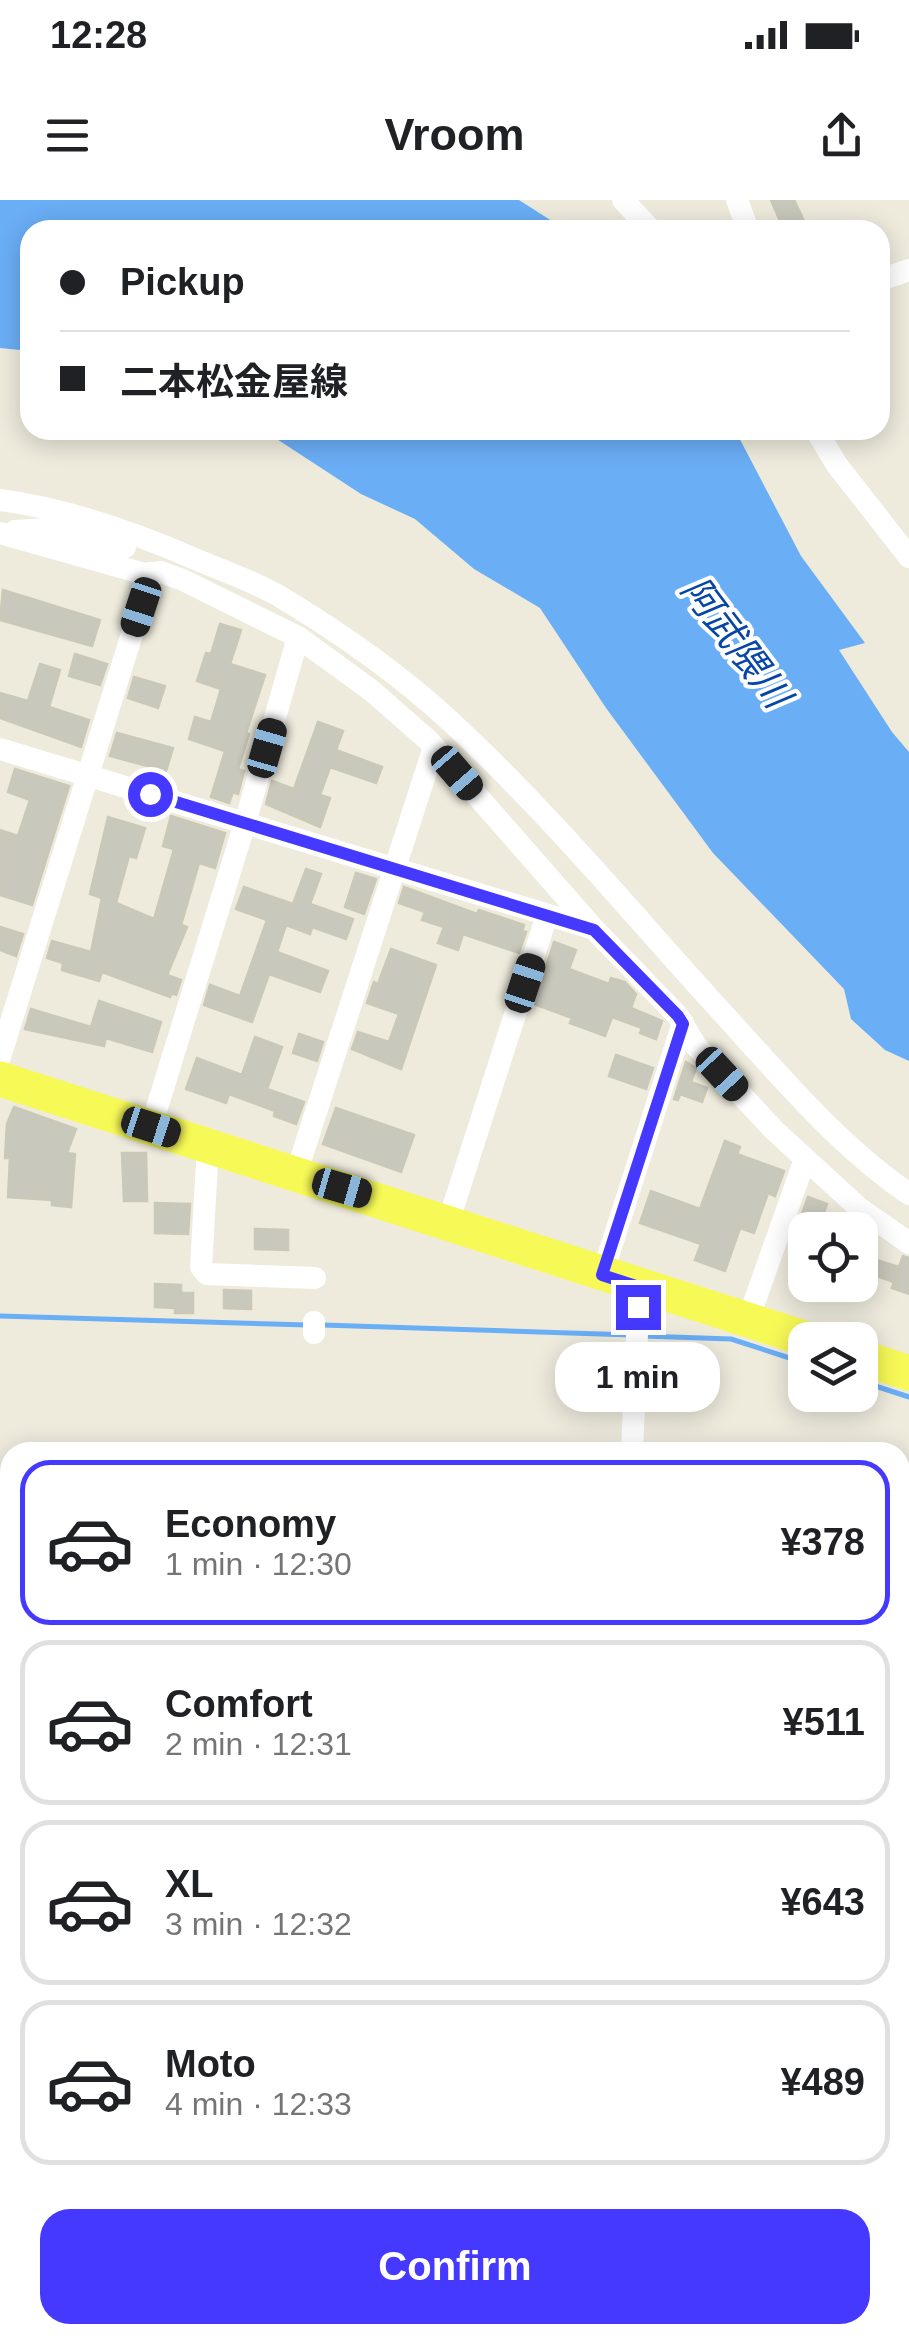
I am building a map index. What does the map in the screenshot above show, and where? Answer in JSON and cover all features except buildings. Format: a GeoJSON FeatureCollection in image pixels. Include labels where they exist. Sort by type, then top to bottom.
{"type":"FeatureCollection","features":[{"type":"Feature","properties":{"kind":"main road"},"geometry":{"type":"LineString","coordinates":[[0,1079],[788,1333]]}},
{"type":"Feature","properties":{"kind":"main road"},"geometry":{"type":"LineString","coordinates":[[878,1362],[909,1373]]}},
{"type":"Feature","properties":{"kind":"street"},"geometry":{"type":"LineString","coordinates":[[623,200],[642,220]]}},
{"type":"Feature","properties":{"kind":"street"},"geometry":{"type":"LineString","coordinates":[[822,440],[837,466],[909,557]]}},
{"type":"Feature","properties":{"kind":"street"},"geometry":{"type":"LineString","coordinates":[[0,500],[71,514],[178,551],[275,594],[380,663],[449,720],[758,1051],[831,1126],[909,1194]]}},
{"type":"Feature","properties":{"kind":"street"},"geometry":{"type":"LineString","coordinates":[[0,532],[46,528],[132,549],[172,554],[178,551]]}},
{"type":"Feature","properties":{"kind":"street"},"geometry":{"type":"LineString","coordinates":[[0,532],[183,580],[298,637],[372,690],[434,747],[594,930],[683,1024],[696,1046],[804,1159],[859,1208],[909,1243]]}},
{"type":"Feature","properties":{"kind":"street"},"geometry":{"type":"LineString","coordinates":[[0,1057],[152,573]]}},
{"type":"Feature","properties":{"kind":"street"},"geometry":{"type":"LineString","coordinates":[[151,1127],[246,822],[298,637]]}},
{"type":"Feature","properties":{"kind":"street"},"geometry":{"type":"LineString","coordinates":[[296,1174],[434,747]]}},
{"type":"Feature","properties":{"kind":"street"},"geometry":{"type":"LineString","coordinates":[[0,749],[594,930]]}},
{"type":"Feature","properties":{"kind":"street"},"geometry":{"type":"LineString","coordinates":[[448,1223],[547,915]]}},
{"type":"Feature","properties":{"kind":"street"},"geometry":{"type":"LineString","coordinates":[[602,1275],[683,1024]]}},
{"type":"Feature","properties":{"kind":"street"},"geometry":{"type":"LineString","coordinates":[[208,1146],[201,1266],[207,1274],[315,1278]]}},
{"type":"Feature","properties":{"kind":"street"},"geometry":{"type":"LineString","coordinates":[[748,1320],[804,1159]]}},
{"type":"Feature","properties":{"kind":"street"},"geometry":{"type":"LineString","coordinates":[[632,1442],[639,1287]]}},
{"type":"Feature","properties":{"kind":"water"},"geometry":{"type":"Polygon","coordinates":[[[0,200],[519,200],[550,220],[20,220],[20,350],[0,348],[0,200]]]}},
{"type":"Feature","properties":{"kind":"water","name":"阿武隈川"},"geometry":{"type":"Polygon","coordinates":[[[278,440],[740,440],[801,556],[865,643],[839,650],[909,752],[909,1061],[885,1050],[851,1019],[844,989],[713,853],[606,708],[540,608],[474,569],[415,519],[361,494],[278,440]]]}},
{"type":"Feature","properties":{"kind":"waterway"},"geometry":{"type":"LineString","coordinates":[[0,1316],[307,1325]]}},
{"type":"Feature","properties":{"kind":"waterway"},"geometry":{"type":"LineString","coordinates":[[323,1325],[632,1335]]}},
{"type":"Feature","properties":{"kind":"waterway"},"geometry":{"type":"LineString","coordinates":[[643,1336],[731,1339],[788,1357]]}},
{"type":"Feature","properties":{"kind":"waterway"},"geometry":{"type":"LineString","coordinates":[[878,1387],[909,1397]]}},
{"type":"Feature","properties":{"kind":"route"},"geometry":{"type":"LineString","coordinates":[[150,794],[594,930],[678,1016],[683,1024],[602,1275],[639,1287],[638,1307]]}}]}
